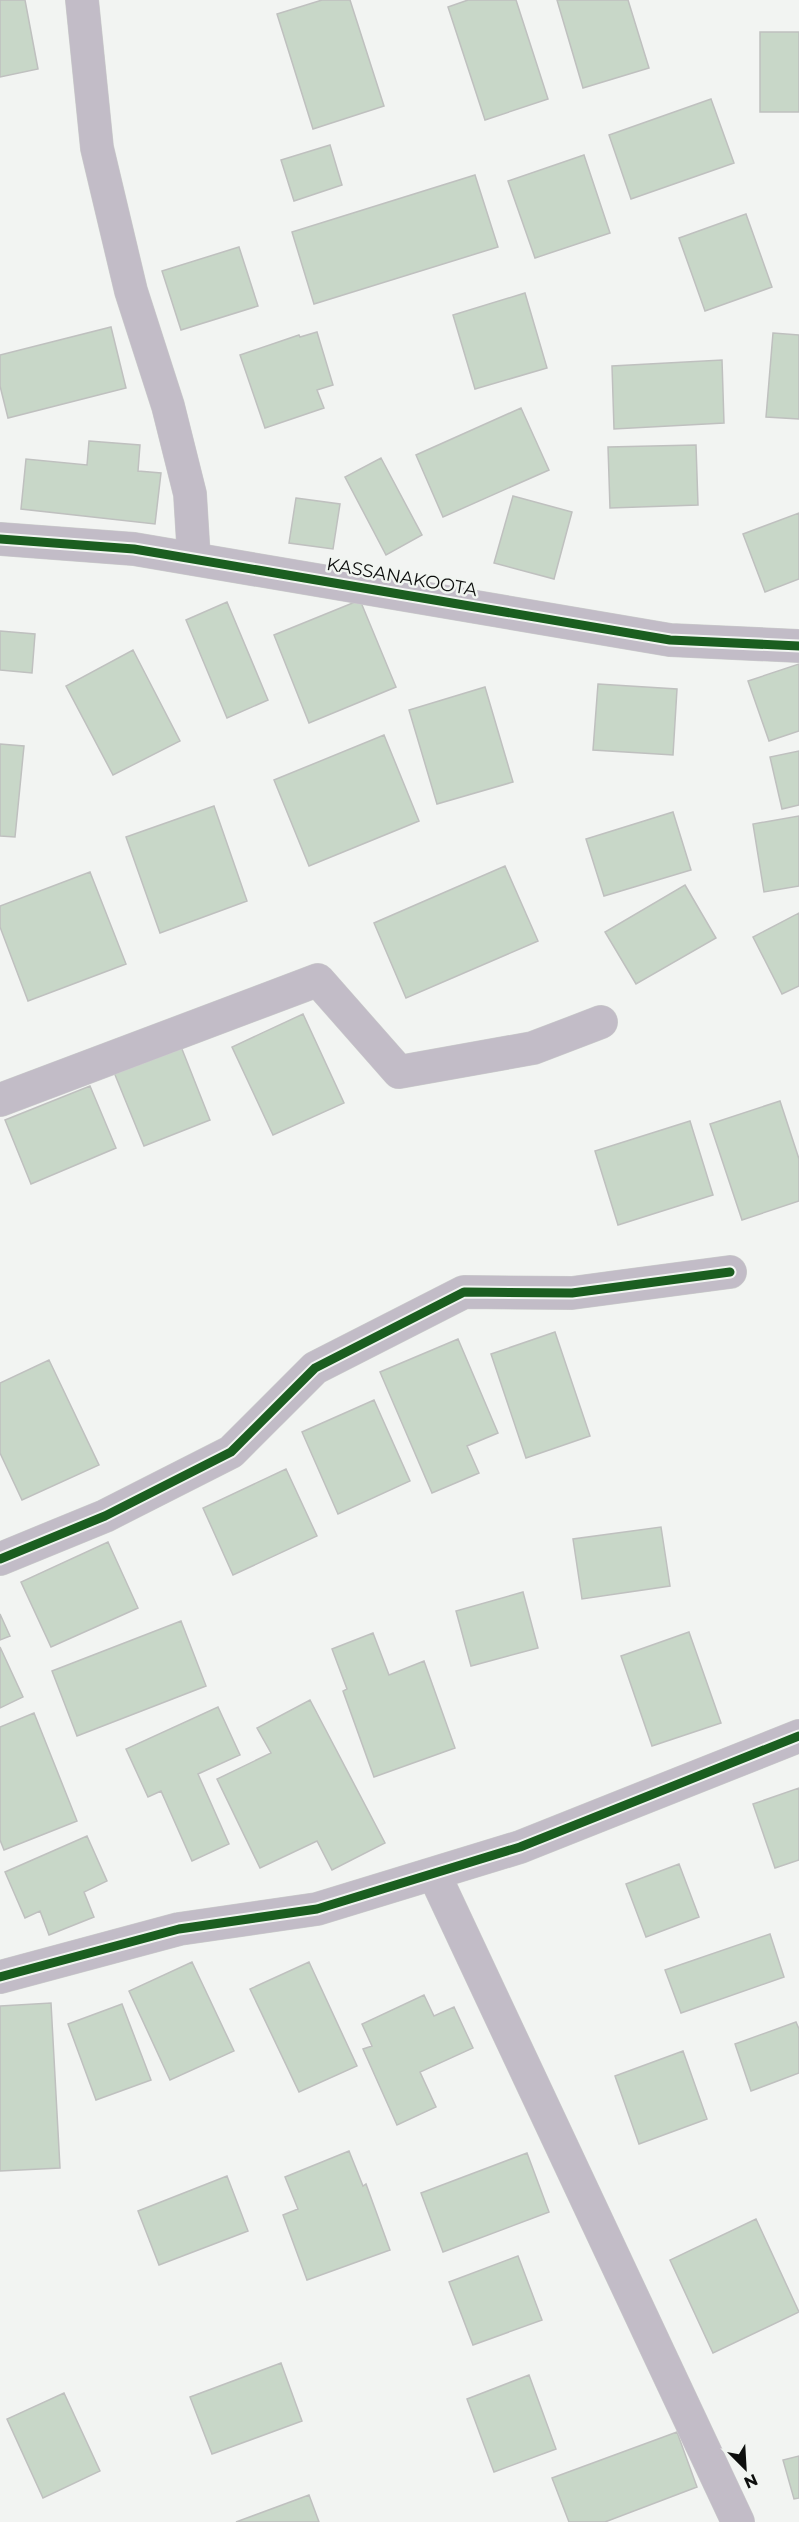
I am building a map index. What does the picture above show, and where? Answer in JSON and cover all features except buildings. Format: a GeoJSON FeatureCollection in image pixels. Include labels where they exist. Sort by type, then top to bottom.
{"type":"FeatureCollection","features":[{"type":"Feature","properties":{"kind":"street"},"geometry":{"type":"LineString","coordinates":[[82,0],[97,148],[131,291],[168,406],[190,494],[194,559]]}},
{"type":"Feature","properties":{"kind":"street","name":"KASSANAKOOTA"},"geometry":{"type":"LineString","coordinates":[[0,539],[134,549],[670,640],[799,646]]}},
{"type":"Feature","properties":{"kind":"street"},"geometry":{"type":"LineString","coordinates":[[0,1100],[318,980],[399,1072],[533,1048],[602,1022]]}},
{"type":"Feature","properties":{"kind":"street"},"geometry":{"type":"LineString","coordinates":[[0,1559],[105,1516],[231,1452],[315,1368],[464,1292],[572,1293],[730,1272]]}},
{"type":"Feature","properties":{"kind":"street"},"geometry":{"type":"LineString","coordinates":[[0,1977],[179,1929],[317,1909],[434,1874],[520,1847],[799,1736]]}},
{"type":"Feature","properties":{"kind":"street"},"geometry":{"type":"LineString","coordinates":[[434,1874],[738,2522]]}},
{"type":"Feature","properties":{"kind":"cycle path"},"geometry":{"type":"LineString","coordinates":[[0,539],[134,549],[670,640],[799,646]]}},
{"type":"Feature","properties":{"kind":"cycle path"},"geometry":{"type":"LineString","coordinates":[[0,1559],[105,1516],[231,1452],[315,1368],[464,1292],[572,1293],[730,1272]]}},
{"type":"Feature","properties":{"kind":"cycle path"},"geometry":{"type":"LineString","coordinates":[[0,1977],[179,1929],[317,1909],[520,1847],[799,1736]]}}]}
